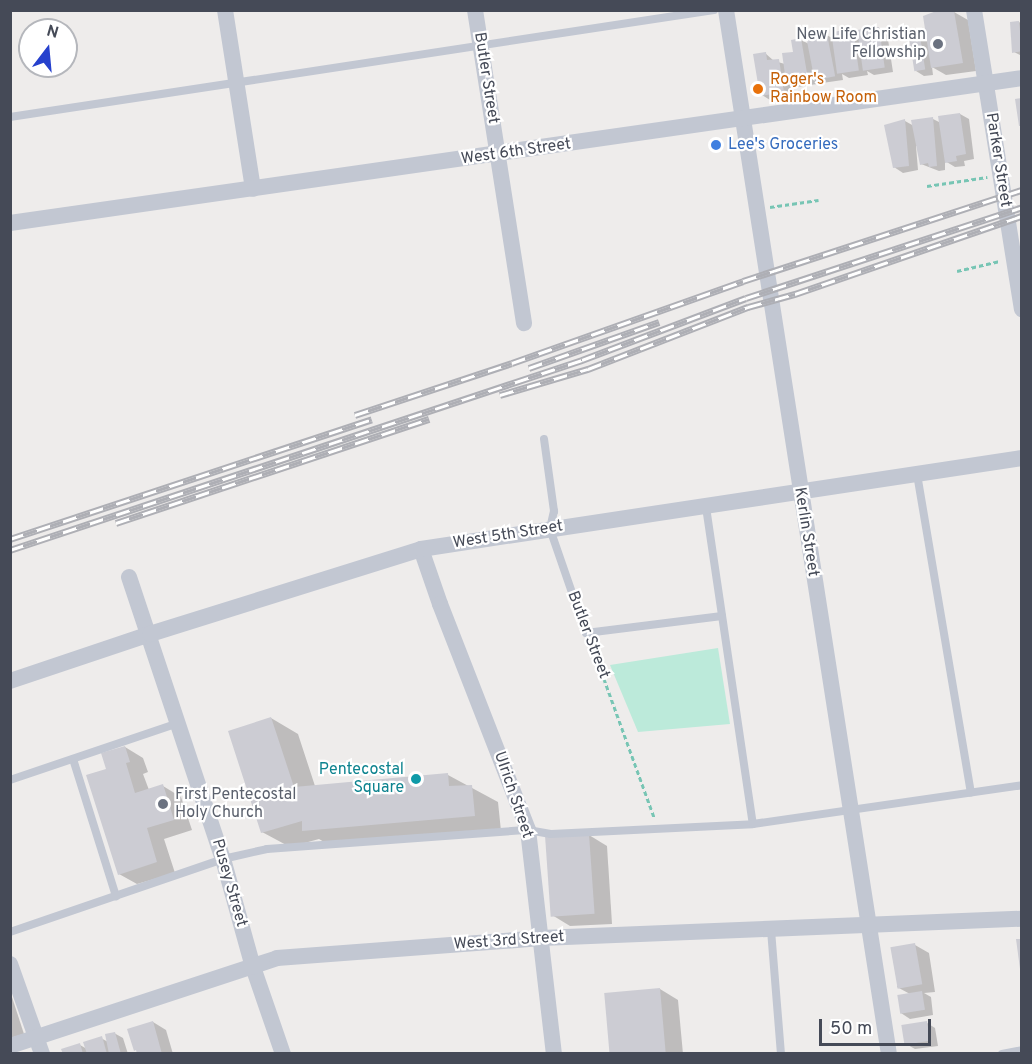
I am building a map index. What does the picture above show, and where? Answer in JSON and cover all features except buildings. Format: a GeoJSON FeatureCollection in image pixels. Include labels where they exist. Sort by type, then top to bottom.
{"type":"FeatureCollection","features":[{"type":"Feature","properties":{"kind":"street"},"geometry":{"type":"LineString","coordinates":[[225,10],[253,189]]}},
{"type":"Feature","properties":{"kind":"street","name":"Butler Street"},"geometry":{"type":"LineString","coordinates":[[476,10],[524,323]]}},
{"type":"Feature","properties":{"kind":"street","name":"Kerlin Street"},"geometry":{"type":"LineString","coordinates":[[726,10],[849,810],[889,1053]]}},
{"type":"Feature","properties":{"kind":"street","name":"Parker Street"},"geometry":{"type":"LineString","coordinates":[[975,10],[1022,309]]}},
{"type":"Feature","properties":{"kind":"street","name":"West 6th Street"},"geometry":{"type":"LineString","coordinates":[[11,220],[498,155],[1022,78]]}},
{"type":"Feature","properties":{"kind":"street","name":"West 5th Street"},"geometry":{"type":"LineString","coordinates":[[10,681],[150,634],[421,549],[1022,458]]}},
{"type":"Feature","properties":{"kind":"street","name":"Ulrich Street"},"geometry":{"type":"LineString","coordinates":[[421,549],[444,615],[528,830],[554,1053]]}},
{"type":"Feature","properties":{"kind":"street","name":"Pusey Street"},"geometry":{"type":"LineString","coordinates":[[129,577],[150,634],[223,859],[253,967],[283,1053]]}},
{"type":"Feature","properties":{"kind":"street","name":"West 3rd Street"},"geometry":{"type":"LineString","coordinates":[[10,1046],[39,1046],[277,958],[541,938],[1022,919]]}},
{"type":"Feature","properties":{"kind":"street"},"geometry":{"type":"LineString","coordinates":[[10,964],[39,1046]]}},
{"type":"Feature","properties":{"kind":"lane"},"geometry":{"type":"LineString","coordinates":[[10,117],[714,10]]}},
{"type":"Feature","properties":{"kind":"lane","name":"Butler Street"},"geometry":{"type":"LineString","coordinates":[[544,439],[554,511],[550,529],[586,633]]}},
{"type":"Feature","properties":{"kind":"lane"},"geometry":{"type":"LineString","coordinates":[[917,474],[971,792]]}},
{"type":"Feature","properties":{"kind":"lane"},"geometry":{"type":"LineString","coordinates":[[706,507],[753,824]]}},
{"type":"Feature","properties":{"kind":"lane"},"geometry":{"type":"LineString","coordinates":[[586,633],[722,616]]}},
{"type":"Feature","properties":{"kind":"lane"},"geometry":{"type":"LineString","coordinates":[[10,780],[178,723]]}},
{"type":"Feature","properties":{"kind":"lane"},"geometry":{"type":"LineString","coordinates":[[73,759],[116,896]]}},
{"type":"Feature","properties":{"kind":"lane"},"geometry":{"type":"LineString","coordinates":[[10,932],[223,859],[308,844],[528,830],[551,834],[753,824],[1022,785]]}},
{"type":"Feature","properties":{"kind":"lane"},"geometry":{"type":"LineString","coordinates":[[771,930],[781,1053]]}},
{"type":"Feature","properties":{"kind":"lane"},"geometry":{"type":"LineString","coordinates":[[1002,1053],[1022,1050]]}},
{"type":"Feature","properties":{"kind":"path"},"geometry":{"type":"LineString","coordinates":[[927,186],[1001,175]]}},
{"type":"Feature","properties":{"kind":"path"},"geometry":{"type":"LineString","coordinates":[[756,209],[818,200]]}},
{"type":"Feature","properties":{"kind":"path"},"geometry":{"type":"LineString","coordinates":[[957,271],[1013,258]]}},
{"type":"Feature","properties":{"kind":"path","name":"Butler Street"},"geometry":{"type":"LineString","coordinates":[[586,633],[597,657],[657,828]]}},
{"type":"Feature","properties":{"kind":"green space"},"geometry":{"type":"Polygon","coordinates":[[[718,648],[730,724],[638,732],[610,665],[718,648]]]}},
{"type":"Feature","properties":{"kind":"railway"},"geometry":{"type":"LineString","coordinates":[[355,415],[512,363],[743,281],[1022,190]]}},
{"type":"Feature","properties":{"kind":"railway"},"geometry":{"type":"LineString","coordinates":[[10,550],[582,360],[746,298],[1022,207]]}},
{"type":"Feature","properties":{"kind":"railway"},"geometry":{"type":"LineString","coordinates":[[500,395],[588,369],[748,307],[795,294],[1022,216]]}},
{"type":"Feature","properties":{"kind":"railway"},"geometry":{"type":"LineString","coordinates":[[529,368],[659,322]]}},
{"type":"Feature","properties":{"kind":"railway"},"geometry":{"type":"LineString","coordinates":[[10,539],[372,419]]}},
{"type":"Feature","properties":{"kind":"railway"},"geometry":{"type":"LineString","coordinates":[[116,523],[429,419]]}},
{"type":"Feature","properties":{"kind":"place","name":"New Life Christian Fellowship"},"geometry":{"type":"Point","coordinates":[938,44]}},
{"type":"Feature","properties":{"kind":"place","name":"Roger's Rainbow Room"},"geometry":{"type":"Point","coordinates":[758,89]}},
{"type":"Feature","properties":{"kind":"place","name":"Lee's Groceries"},"geometry":{"type":"Point","coordinates":[716,145]}},
{"type":"Feature","properties":{"kind":"place","name":"Pentecostal Square"},"geometry":{"type":"Point","coordinates":[416,779]}},
{"type":"Feature","properties":{"kind":"place","name":"First Pentecostal Holy Church"},"geometry":{"type":"Point","coordinates":[163,804]}}]}
